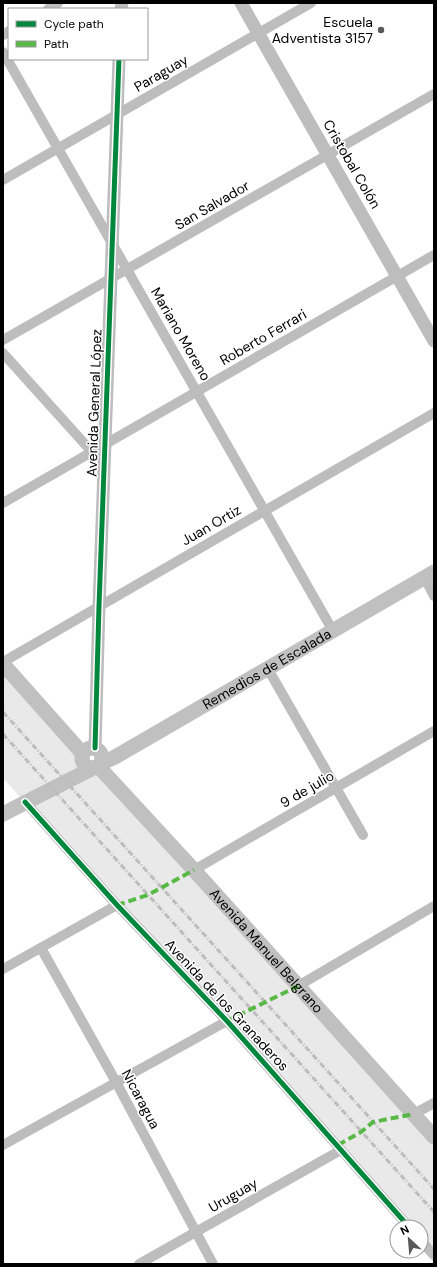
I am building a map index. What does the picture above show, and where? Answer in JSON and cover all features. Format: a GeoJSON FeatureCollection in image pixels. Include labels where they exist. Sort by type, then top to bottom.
{"type":"FeatureCollection","features":[{"type":"Feature","properties":{"kind":"main road","name":"Remedios de Escalada"},"geometry":{"type":"LineString","coordinates":[[3,814],[115,758],[429,575]]}},
{"type":"Feature","properties":{"kind":"main road"},"geometry":{"type":"LineString","coordinates":[[3,663],[89,751]]}},
{"type":"Feature","properties":{"kind":"main road","name":"Avenida Manuel Belgrano"},"geometry":{"type":"LineString","coordinates":[[89,751],[82,757],[84,764],[90,768],[97,766],[194,870],[434,1137]]}},
{"type":"Feature","properties":{"kind":"street","name":"Cristobal Colón"},"geometry":{"type":"LineString","coordinates":[[242,3],[434,341]]}},
{"type":"Feature","properties":{"kind":"street","name":"Paraguay"},"geometry":{"type":"LineString","coordinates":[[3,180],[311,3]]}},
{"type":"Feature","properties":{"kind":"street","name":"Mariano Moreno"},"geometry":{"type":"LineString","coordinates":[[3,52],[333,631]]}},
{"type":"Feature","properties":{"kind":"street","name":"Avenida General López"},"geometry":{"type":"LineString","coordinates":[[89,751],[99,606],[119,60]]}},
{"type":"Feature","properties":{"kind":"street","name":"San Salvador"},"geometry":{"type":"LineString","coordinates":[[3,340],[434,94]]}},
{"type":"Feature","properties":{"kind":"street","name":"Roberto Ferrari"},"geometry":{"type":"LineString","coordinates":[[3,503],[434,255]]}},
{"type":"Feature","properties":{"kind":"street"},"geometry":{"type":"LineString","coordinates":[[3,353],[92,452]]}},
{"type":"Feature","properties":{"kind":"street","name":"Juan Ortiz"},"geometry":{"type":"LineString","coordinates":[[3,663],[434,413]]}},
{"type":"Feature","properties":{"kind":"street"},"geometry":{"type":"LineString","coordinates":[[429,575],[434,596]]}},
{"type":"Feature","properties":{"kind":"street"},"geometry":{"type":"LineString","coordinates":[[268,669],[363,835]]}},
{"type":"Feature","properties":{"kind":"street","name":"9 de julio"},"geometry":{"type":"LineString","coordinates":[[194,870],[434,731]]}},
{"type":"Feature","properties":{"kind":"street","name":"Avenida de los Granaderos"},"geometry":{"type":"LineString","coordinates":[[25,802],[117,905],[227,1021],[402,1219]]}},
{"type":"Feature","properties":{"kind":"street"},"geometry":{"type":"LineString","coordinates":[[3,969],[117,905]]}},
{"type":"Feature","properties":{"kind":"street"},"geometry":{"type":"LineString","coordinates":[[298,986],[434,906]]}},
{"type":"Feature","properties":{"kind":"street","name":"Nicaragua"},"geometry":{"type":"LineString","coordinates":[[41,948],[116,1082],[213,1264]]}},
{"type":"Feature","properties":{"kind":"street"},"geometry":{"type":"LineString","coordinates":[[3,1144],[227,1021]]}},
{"type":"Feature","properties":{"kind":"street"},"geometry":{"type":"LineString","coordinates":[[414,1114],[434,1103]]}},
{"type":"Feature","properties":{"kind":"street","name":"Uruguay"},"geometry":{"type":"LineString","coordinates":[[139,1264],[341,1150]]}},
{"type":"Feature","properties":{"kind":"shaded area"},"geometry":{"type":"Polygon","coordinates":[[[3,664],[83,754],[98,766],[434,1137],[434,1255],[429,1250],[429,1219],[402,1219],[3,778],[3,664]]]}},
{"type":"Feature","properties":{"kind":"railway"},"geometry":{"type":"LineString","coordinates":[[3,712],[434,1189]]}},
{"type":"Feature","properties":{"kind":"railway"},"geometry":{"type":"LineString","coordinates":[[3,734],[434,1212]]}},
{"type":"Feature","properties":{"kind":"marked path"},"geometry":{"type":"LineString","coordinates":[[117,905],[148,895],[194,870]]}},
{"type":"Feature","properties":{"kind":"marked path"},"geometry":{"type":"LineString","coordinates":[[227,1021],[298,986]]}},
{"type":"Feature","properties":{"kind":"marked path"},"geometry":{"type":"LineString","coordinates":[[338,1145],[361,1132],[373,1122],[414,1114]]}},
{"type":"Feature","properties":{"kind":"cycle path"},"geometry":{"type":"LineString","coordinates":[[95,748],[119,60]]}},
{"type":"Feature","properties":{"kind":"cycle path"},"geometry":{"type":"LineString","coordinates":[[25,802],[117,905],[227,1021],[402,1219]]}},
{"type":"Feature","properties":{"kind":"place","name":"Escuela Adventista 3157"},"geometry":{"type":"Point","coordinates":[381,30]}}]}
